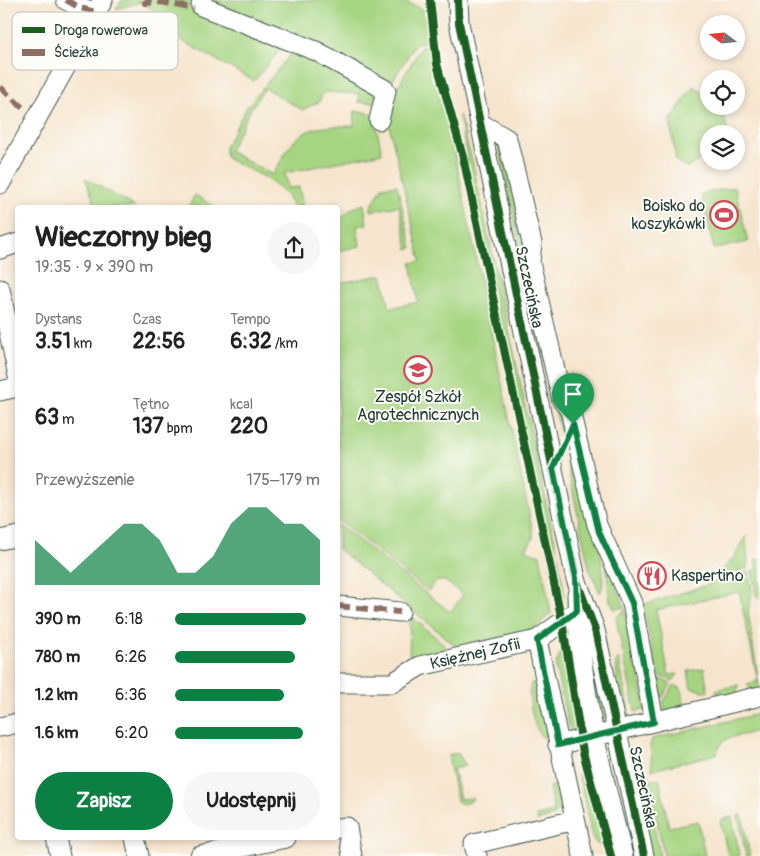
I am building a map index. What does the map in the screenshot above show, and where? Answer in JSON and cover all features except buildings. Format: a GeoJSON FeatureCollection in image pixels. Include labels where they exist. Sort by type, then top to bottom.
{"type":"FeatureCollection","features":[{"type":"Feature","properties":{"kind":"street"},"geometry":{"type":"LineString","coordinates":[[66,0],[80,8],[100,6]]}},
{"type":"Feature","properties":{"kind":"street"},"geometry":{"type":"LineString","coordinates":[[202,0],[201,6],[299,43],[340,62],[384,89],[386,91],[379,120]]}},
{"type":"Feature","properties":{"kind":"street","name":"Szczecińska"},"geometry":{"type":"LineString","coordinates":[[448,0],[459,23]]}},
{"type":"Feature","properties":{"kind":"street","name":"Szczecińska"},"geometry":{"type":"LineString","coordinates":[[458,0],[459,23],[576,578],[595,630],[644,856]]}},
{"type":"Feature","properties":{"kind":"street"},"geometry":{"type":"LineString","coordinates":[[0,184],[64,70]]}},
{"type":"Feature","properties":{"kind":"street"},"geometry":{"type":"LineString","coordinates":[[480,122],[507,139],[532,243],[530,262],[562,400],[570,410],[599,532],[632,603],[654,722]]}},
{"type":"Feature","properties":{"kind":"street"},"geometry":{"type":"LineString","coordinates":[[0,249],[15,244]]}},
{"type":"Feature","properties":{"kind":"street"},"geometry":{"type":"LineString","coordinates":[[0,289],[15,362]]}},
{"type":"Feature","properties":{"kind":"street"},"geometry":{"type":"LineString","coordinates":[[0,391],[15,388]]}},
{"type":"Feature","properties":{"kind":"street"},"geometry":{"type":"LineString","coordinates":[[553,468],[573,424]]}},
{"type":"Feature","properties":{"kind":"street"},"geometry":{"type":"LineString","coordinates":[[0,540],[15,537]]}},
{"type":"Feature","properties":{"kind":"street","name":"Szczecińska"},"geometry":{"type":"LineString","coordinates":[[576,578],[578,634],[594,737],[623,856]]}},
{"type":"Feature","properties":{"kind":"street"},"geometry":{"type":"LineString","coordinates":[[340,606],[400,612]]}},
{"type":"Feature","properties":{"kind":"street","name":"Księżnej Zofii"},"geometry":{"type":"LineString","coordinates":[[340,683],[392,683],[420,666],[537,640],[577,611]]}},
{"type":"Feature","properties":{"kind":"street"},"geometry":{"type":"LineString","coordinates":[[537,640],[583,856]]}},
{"type":"Feature","properties":{"kind":"street"},"geometry":{"type":"LineString","coordinates":[[616,730],[760,696]]}},
{"type":"Feature","properties":{"kind":"street"},"geometry":{"type":"LineString","coordinates":[[0,727],[15,723]]}},
{"type":"Feature","properties":{"kind":"street","name":"Szczecińska"},"geometry":{"type":"LineString","coordinates":[[594,737],[616,730]]}},
{"type":"Feature","properties":{"kind":"street"},"geometry":{"type":"LineString","coordinates":[[558,745],[594,737]]}},
{"type":"Feature","properties":{"kind":"street"},"geometry":{"type":"LineString","coordinates":[[471,852],[576,820]]}},
{"type":"Feature","properties":{"kind":"street"},"geometry":{"type":"LineString","coordinates":[[340,828],[347,827],[352,856]]}},
{"type":"Feature","properties":{"kind":"street"},"geometry":{"type":"LineString","coordinates":[[56,840],[60,856]]}},
{"type":"Feature","properties":{"kind":"street"},"geometry":{"type":"LineString","coordinates":[[135,840],[139,856]]}},
{"type":"Feature","properties":{"kind":"street"},"geometry":{"type":"LineString","coordinates":[[200,856],[276,840]]}},
{"type":"Feature","properties":{"kind":"green space"},"geometry":{"type":"Polygon","coordinates":[[[122,0],[195,0],[280,46],[280,50],[254,81],[178,39],[178,12],[157,12],[146,6],[145,1],[116,9],[122,0]]]}},
{"type":"Feature","properties":{"kind":"green space"},"geometry":{"type":"Polygon","coordinates":[[[211,0],[401,0],[427,11],[431,41],[416,43],[390,85],[211,0]]]}},
{"type":"Feature","properties":{"kind":"green space","name":"Zespół Szkół Agrotechnicznych"},"geometry":{"type":"Polygon","coordinates":[[[432,46],[533,533],[533,538],[526,550],[540,555],[551,613],[532,631],[457,647],[340,551],[340,526],[450,612],[463,595],[445,581],[436,581],[428,591],[340,522],[340,283],[382,275],[390,308],[418,302],[411,263],[421,261],[385,108],[421,47],[432,46]]]}},
{"type":"Feature","properties":{"kind":"green space"},"geometry":{"type":"Polygon","coordinates":[[[296,48],[382,93],[379,103],[358,102],[360,94],[324,92],[319,102],[302,110],[265,88],[252,107],[229,151],[273,175],[288,148],[295,140],[303,134],[323,127],[354,126],[355,111],[377,114],[375,120],[382,153],[285,173],[288,188],[299,187],[303,205],[292,205],[289,198],[275,184],[228,159],[225,154],[225,147],[248,105],[296,48]]]}},
{"type":"Feature","properties":{"kind":"green space"},"geometry":{"type":"Polygon","coordinates":[[[693,86],[700,90],[700,115],[724,115],[726,125],[700,125],[700,160],[687,168],[676,161],[670,121],[693,86]]]}},
{"type":"Feature","properties":{"kind":"green space"},"geometry":{"type":"Polygon","coordinates":[[[459,115],[472,160],[556,547],[564,591],[561,608],[466,162],[468,161],[459,115]]]}},
{"type":"Feature","properties":{"kind":"green space"},"geometry":{"type":"Polygon","coordinates":[[[497,139],[501,142],[565,418],[562,440],[497,139]]]}},
{"type":"Feature","properties":{"kind":"green space"},"geometry":{"type":"Polygon","coordinates":[[[85,178],[132,205],[95,205],[85,178]]]}},
{"type":"Feature","properties":{"kind":"green space"},"geometry":{"type":"Polygon","coordinates":[[[397,185],[412,248],[408,249],[399,206],[371,211],[371,207],[382,187],[397,185]]]}},
{"type":"Feature","properties":{"kind":"green space","name":"Boisko do koszykówki"},"geometry":{"type":"Polygon","coordinates":[[[735,187],[748,242],[714,249],[701,194],[735,187]]]}},
{"type":"Feature","properties":{"kind":"green space"},"geometry":{"type":"Polygon","coordinates":[[[195,195],[212,205],[189,205],[195,195]]]}},
{"type":"Feature","properties":{"kind":"green space"},"geometry":{"type":"Polygon","coordinates":[[[364,204],[367,224],[357,226],[360,246],[340,251],[340,220],[351,209],[364,204]]]}},
{"type":"Feature","properties":{"kind":"green space"},"geometry":{"type":"Polygon","coordinates":[[[569,440],[593,519],[598,543],[603,582],[600,593],[589,568],[567,464],[569,440]]]}},
{"type":"Feature","properties":{"kind":"green space"},"geometry":{"type":"Polygon","coordinates":[[[746,536],[748,568],[715,578],[735,556],[746,536]]]}},
{"type":"Feature","properties":{"kind":"green space"},"geometry":{"type":"Polygon","coordinates":[[[760,559],[759,598],[756,595],[752,571],[756,569],[755,560],[760,559]]]}},
{"type":"Feature","properties":{"kind":"green space"},"geometry":{"type":"Polygon","coordinates":[[[606,562],[625,607],[614,609],[612,602],[610,602],[606,562]]]}},
{"type":"Feature","properties":{"kind":"green space"},"geometry":{"type":"Polygon","coordinates":[[[749,572],[752,593],[748,611],[760,691],[751,690],[747,684],[758,681],[739,592],[656,610],[669,675],[678,674],[673,681],[660,676],[656,668],[643,605],[749,572]]]}},
{"type":"Feature","properties":{"kind":"green space"},"geometry":{"type":"Polygon","coordinates":[[[625,609],[646,709],[635,712],[616,618],[625,609]]]}},
{"type":"Feature","properties":{"kind":"green space"},"geometry":{"type":"Polygon","coordinates":[[[410,615],[446,646],[446,649],[409,658],[410,615]]]}},
{"type":"Feature","properties":{"kind":"green space"},"geometry":{"type":"Polygon","coordinates":[[[584,615],[605,717],[601,725],[600,725],[584,615]]]}},
{"type":"Feature","properties":{"kind":"green space"},"geometry":{"type":"Polygon","coordinates":[[[566,632],[570,633],[582,717],[580,726],[566,632]]]}},
{"type":"Feature","properties":{"kind":"green space"},"geometry":{"type":"Polygon","coordinates":[[[565,643],[576,729],[572,732],[569,729],[555,666],[565,643]]]}},
{"type":"Feature","properties":{"kind":"green space"},"geometry":{"type":"Polygon","coordinates":[[[619,659],[630,718],[622,714],[619,706],[616,662],[619,659]]]}},
{"type":"Feature","properties":{"kind":"green space"},"geometry":{"type":"Polygon","coordinates":[[[704,668],[708,692],[691,688],[688,671],[704,668]]]}},
{"type":"Feature","properties":{"kind":"green space"},"geometry":{"type":"Polygon","coordinates":[[[658,678],[671,684],[662,698],[658,678]]]}},
{"type":"Feature","properties":{"kind":"green space"},"geometry":{"type":"Polygon","coordinates":[[[532,682],[537,685],[548,738],[542,737],[533,719],[530,702],[532,682]]]}},
{"type":"Feature","properties":{"kind":"green space"},"geometry":{"type":"Polygon","coordinates":[[[674,685],[681,688],[685,707],[665,712],[663,702],[674,685]]]}},
{"type":"Feature","properties":{"kind":"green space"},"geometry":{"type":"Polygon","coordinates":[[[739,685],[736,694],[718,697],[716,690],[739,685]]]}},
{"type":"Feature","properties":{"kind":"green space"},"geometry":{"type":"Polygon","coordinates":[[[758,714],[760,721],[757,730],[722,742],[717,754],[652,770],[650,745],[652,739],[758,714]]]}},
{"type":"Feature","properties":{"kind":"green space"},"geometry":{"type":"Polygon","coordinates":[[[458,753],[466,766],[453,769],[460,799],[473,798],[470,802],[462,804],[457,801],[449,761],[449,755],[458,753]]]}},
{"type":"Feature","properties":{"kind":"green space"},"geometry":{"type":"Polygon","coordinates":[[[634,756],[640,759],[643,773],[634,775],[630,757],[634,756]]]}},
{"type":"Feature","properties":{"kind":"green space"},"geometry":{"type":"Polygon","coordinates":[[[584,764],[607,850],[592,838],[578,770],[579,765],[584,764]]]}},
{"type":"Feature","properties":{"kind":"green space"},"geometry":{"type":"Polygon","coordinates":[[[659,778],[669,827],[698,821],[705,856],[664,856],[649,780],[659,778]]]}},
{"type":"Feature","properties":{"kind":"green space"},"geometry":{"type":"Polygon","coordinates":[[[645,779],[660,856],[651,856],[635,783],[637,780],[645,779]]]}},
{"type":"Feature","properties":{"kind":"green space"},"geometry":{"type":"Polygon","coordinates":[[[555,785],[560,808],[552,817],[537,821],[536,816],[554,812],[549,787],[555,785]]]}},
{"type":"Feature","properties":{"kind":"green space"},"geometry":{"type":"Polygon","coordinates":[[[742,815],[750,856],[746,856],[738,816],[742,815]]]}},
{"type":"Feature","properties":{"kind":"green space"},"geometry":{"type":"Polygon","coordinates":[[[732,817],[740,856],[728,856],[720,820],[732,817]]]}},
{"type":"Feature","properties":{"kind":"marked path"},"geometry":{"type":"LineString","coordinates":[[66,0],[80,8],[96,12]]}},
{"type":"Feature","properties":{"kind":"marked path"},"geometry":{"type":"LineString","coordinates":[[149,0],[145,3],[162,2],[194,9]]}},
{"type":"Feature","properties":{"kind":"marked path"},"geometry":{"type":"LineString","coordinates":[[0,87],[23,108]]}},
{"type":"Feature","properties":{"kind":"marked path"},"geometry":{"type":"LineString","coordinates":[[340,606],[400,612]]}},
{"type":"Feature","properties":{"kind":"cycle path"},"geometry":{"type":"LineString","coordinates":[[430,0],[437,64],[463,157],[562,621],[583,752],[611,856]]}},
{"type":"Feature","properties":{"kind":"cycle path"},"geometry":{"type":"LineString","coordinates":[[458,0],[459,23],[576,579],[595,630],[644,856]]}},
{"type":"Feature","properties":{"kind":"place","name":"Boisko do koszykówki"},"geometry":{"type":"Point","coordinates":[724,215]}},
{"type":"Feature","properties":{"kind":"place","name":"Zespół Szkół Agrotechnicznych"},"geometry":{"type":"Point","coordinates":[418,370]}},
{"type":"Feature","properties":{"kind":"place","name":"Kaspertino"},"geometry":{"type":"Point","coordinates":[652,576]}},
{"type":"Feature","properties":{"kind":"route"},"geometry":{"type":"LineString","coordinates":[[573,424],[599,532],[625,585],[634,610],[654,722],[558,745],[537,640],[577,611],[576,578],[553,468],[573,424]]}}]}
